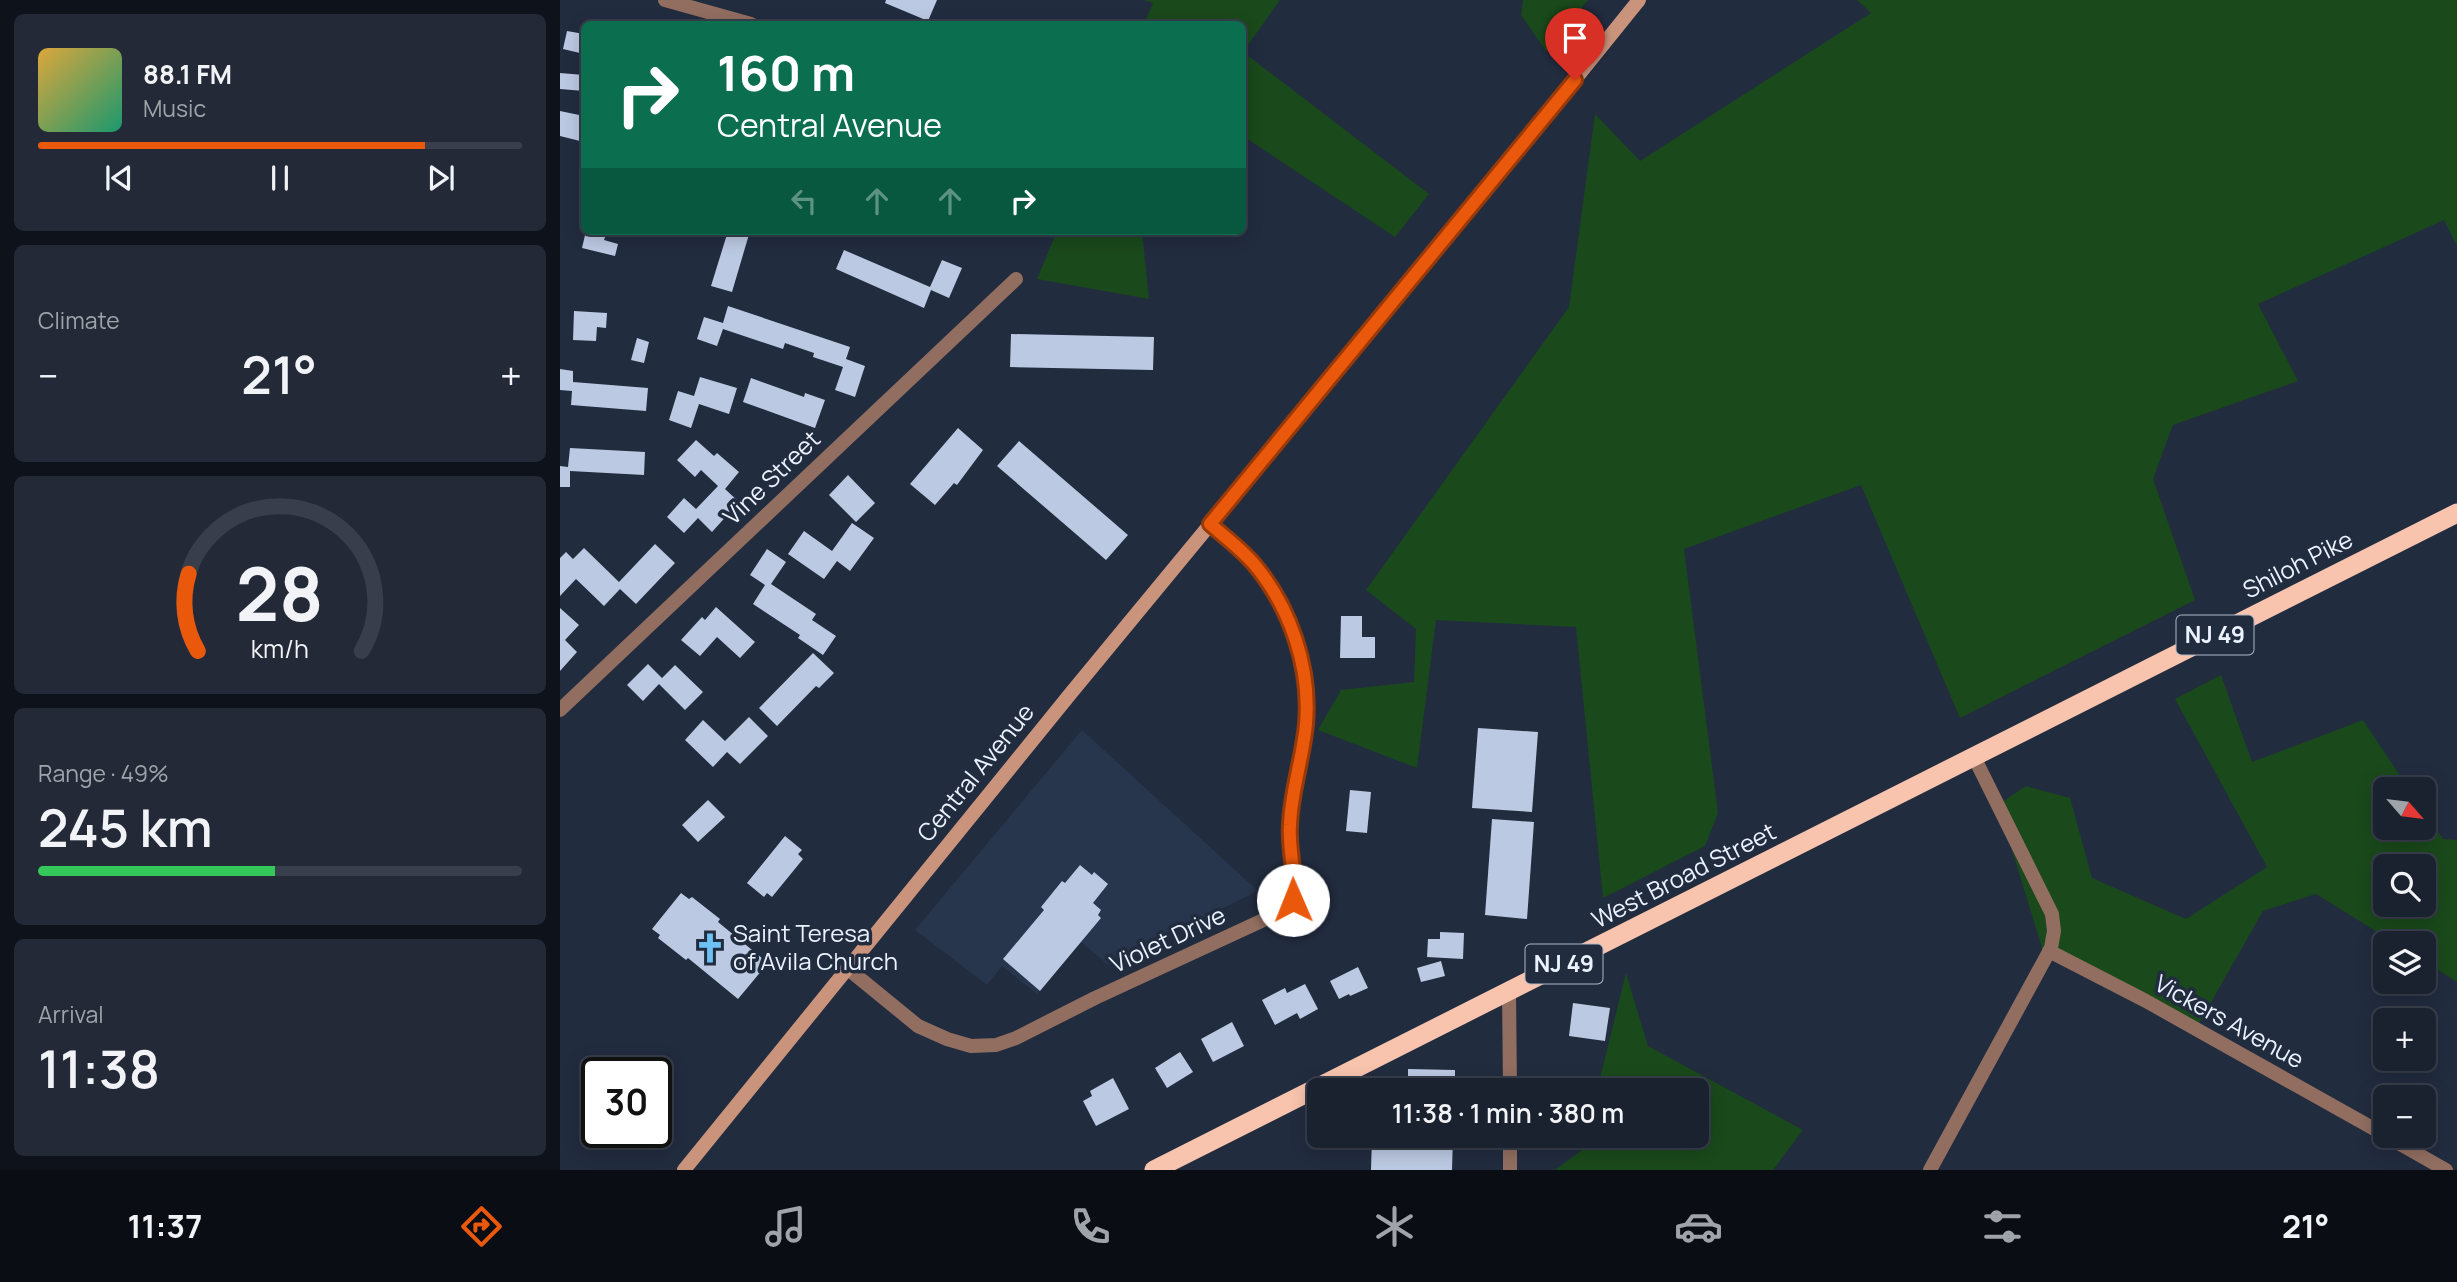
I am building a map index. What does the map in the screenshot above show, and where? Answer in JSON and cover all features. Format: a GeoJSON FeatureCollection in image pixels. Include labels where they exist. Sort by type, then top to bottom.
{"type":"FeatureCollection","features":[{"type":"Feature","properties":{"kind":"highway","name":"Shiloh Pike"},"geometry":{"type":"LineString","coordinates":[[1974,757],[2457,513]]}},
{"type":"Feature","properties":{"kind":"highway","name":"West Broad Street"},"geometry":{"type":"LineString","coordinates":[[1154,1170],[1974,757]]}},
{"type":"Feature","properties":{"kind":"main road","name":"Central Avenue"},"geometry":{"type":"LineString","coordinates":[[684,1170],[1639,0]]}},
{"type":"Feature","properties":{"kind":"street"},"geometry":{"type":"LineString","coordinates":[[665,0],[740,21]]}},
{"type":"Feature","properties":{"kind":"street","name":"Vine Street"},"geometry":{"type":"LineString","coordinates":[[560,710],[1016,279]]}},
{"type":"Feature","properties":{"kind":"street","name":"Violet Drive"},"geometry":{"type":"LineString","coordinates":[[847,968],[918,1026],[947,1040],[971,1046],[996,1045],[1016,1038],[1095,998],[1287,909],[1293,900],[1295,889],[1289,827],[1306,724],[1307,701],[1301,656],[1293,632],[1268,583],[1236,547],[1210,524]]}},
{"type":"Feature","properties":{"kind":"street"},"geometry":{"type":"LineString","coordinates":[[1930,1170],[2049,951],[2054,931],[2052,914],[1974,757]]}},
{"type":"Feature","properties":{"kind":"street","name":"Vickers Avenue"},"geometry":{"type":"LineString","coordinates":[[2049,951],[2146,1001],[2373,1129]]}},
{"type":"Feature","properties":{"kind":"street"},"geometry":{"type":"LineString","coordinates":[[1509,991],[1510,1078]]}},
{"type":"Feature","properties":{"kind":"street"},"geometry":{"type":"LineString","coordinates":[[1510,1148],[1510,1170]]}},
{"type":"Feature","properties":{"kind":"street","name":"Vickers Avenue"},"geometry":{"type":"LineString","coordinates":[[2407,1148],[2446,1170]]}},
{"type":"Feature","properties":{"kind":"shaded area"},"geometry":{"type":"Polygon","coordinates":[[[1082,730],[1258,891],[1108,965],[1081,942],[1037,994],[1002,966],[987,985],[915,930],[1082,730]]]}},
{"type":"Feature","properties":{"kind":"green space"},"geometry":{"type":"Polygon","coordinates":[[[1144,0],[1280,0],[1246,48],[1246,21],[1145,21],[1153,3],[1144,0]]]}},
{"type":"Feature","properties":{"kind":"green space"},"geometry":{"type":"Polygon","coordinates":[[[1523,0],[1588,0],[1546,51],[1521,15],[1523,0]]]}},
{"type":"Feature","properties":{"kind":"green space"},"geometry":{"type":"Polygon","coordinates":[[[1857,0],[2457,0],[2457,246],[2444,220],[2258,304],[2298,381],[2173,425],[2153,479],[2195,600],[1960,718],[1861,485],[1684,549],[1718,813],[1705,846],[1603,898],[1576,627],[1436,620],[1417,768],[1318,730],[1341,690],[1414,682],[1416,629],[1366,590],[1569,307],[1595,114],[1640,161],[1871,13],[1857,0]]]}},
{"type":"Feature","properties":{"kind":"green space"},"geometry":{"type":"Polygon","coordinates":[[[1246,54],[1429,194],[1395,237],[1246,138],[1246,54]]]}},
{"type":"Feature","properties":{"kind":"green space"},"geometry":{"type":"Polygon","coordinates":[[[1055,235],[1142,235],[1149,299],[1037,279],[1055,235]]]}},
{"type":"Feature","properties":{"kind":"green space"},"geometry":{"type":"Polygon","coordinates":[[[2221,675],[2252,762],[2363,720],[2401,777],[2373,777],[2373,840],[2436,840],[2436,829],[2443,839],[2457,840],[2457,982],[2436,969],[2436,931],[2376,931],[2316,894],[2263,911],[2193,1034],[2044,954],[1998,805],[2026,786],[2070,798],[2092,878],[2186,919],[2267,867],[2175,699],[2221,675]]]}},
{"type":"Feature","properties":{"kind":"green space"},"geometry":{"type":"Polygon","coordinates":[[[1626,973],[1648,1046],[1707,1078],[1600,1078],[1626,973]]]}},
{"type":"Feature","properties":{"kind":"green space"},"geometry":{"type":"Polygon","coordinates":[[[1709,1079],[1803,1130],[1773,1170],[1555,1170],[1582,1148],[1709,1148],[1709,1079]]]}},
{"type":"Feature","properties":{"kind":"building"},"geometry":{"type":"Polygon","coordinates":[[[886,0],[937,0],[928,21],[885,3],[886,0]]]}},
{"type":"Feature","properties":{"kind":"building"},"geometry":{"type":"Polygon","coordinates":[[[567,31],[581,33],[581,53],[563,49],[567,31]]]}},
{"type":"Feature","properties":{"kind":"building"},"geometry":{"type":"Polygon","coordinates":[[[560,73],[581,75],[581,91],[560,89],[560,73]]]}},
{"type":"Feature","properties":{"kind":"building"},"geometry":{"type":"Polygon","coordinates":[[[560,111],[581,115],[581,141],[560,136],[560,111]]]}},
{"type":"Feature","properties":{"kind":"building"},"geometry":{"type":"Polygon","coordinates":[[[585,235],[606,235],[604,240],[618,244],[615,256],[582,248],[585,235]]]}},
{"type":"Feature","properties":{"kind":"building"},"geometry":{"type":"Polygon","coordinates":[[[727,235],[749,235],[732,292],[711,286],[727,235]]]}},
{"type":"Feature","properties":{"kind":"building"},"geometry":{"type":"Polygon","coordinates":[[[844,250],[930,287],[942,260],[962,268],[949,298],[931,290],[924,308],[836,269],[844,250]]]}},
{"type":"Feature","properties":{"kind":"building"},"geometry":{"type":"Polygon","coordinates":[[[728,306],[850,347],[846,359],[865,366],[855,397],[835,390],[843,367],[813,357],[814,353],[785,343],[783,349],[723,329],[717,346],[697,339],[704,317],[723,323],[728,306]]]}},
{"type":"Feature","properties":{"kind":"building"},"geometry":{"type":"Polygon","coordinates":[[[574,311],[607,313],[606,328],[597,327],[596,341],[573,340],[574,311]]]}},
{"type":"Feature","properties":{"kind":"building"},"geometry":{"type":"Polygon","coordinates":[[[1011,334],[1154,337],[1153,370],[1010,367],[1011,334]]]}},
{"type":"Feature","properties":{"kind":"building"},"geometry":{"type":"Polygon","coordinates":[[[637,338],[649,342],[644,363],[631,360],[637,338]]]}},
{"type":"Feature","properties":{"kind":"building"},"geometry":{"type":"Polygon","coordinates":[[[560,369],[573,371],[573,382],[648,388],[646,411],[571,405],[572,391],[560,390],[560,369]]]}},
{"type":"Feature","properties":{"kind":"building"},"geometry":{"type":"Polygon","coordinates":[[[700,377],[737,388],[729,414],[699,404],[691,428],[669,420],[678,391],[694,396],[700,377]]]}},
{"type":"Feature","properties":{"kind":"building"},"geometry":{"type":"Polygon","coordinates":[[[751,378],[804,397],[805,393],[825,400],[815,428],[743,402],[751,378]]]}},
{"type":"Feature","properties":{"kind":"building"},"geometry":{"type":"Polygon","coordinates":[[[958,428],[983,450],[957,485],[954,483],[935,505],[910,484],[958,428]]]}},
{"type":"Feature","properties":{"kind":"building"},"geometry":{"type":"Polygon","coordinates":[[[696,440],[714,456],[717,453],[739,472],[725,489],[739,502],[712,532],[698,518],[684,533],[667,517],[684,498],[696,509],[718,486],[701,470],[695,477],[677,460],[696,440]]]}},
{"type":"Feature","properties":{"kind":"building"},"geometry":{"type":"Polygon","coordinates":[[[1019,441],[1128,535],[1106,560],[997,466],[1019,441]]]}},
{"type":"Feature","properties":{"kind":"building"},"geometry":{"type":"Polygon","coordinates":[[[570,448],[645,452],[644,475],[570,471],[570,487],[560,487],[560,466],[568,467],[570,448]]]}},
{"type":"Feature","properties":{"kind":"building"},"geometry":{"type":"Polygon","coordinates":[[[848,475],[875,503],[856,522],[829,495],[848,475]]]}},
{"type":"Feature","properties":{"kind":"building"},"geometry":{"type":"Polygon","coordinates":[[[852,523],[874,538],[850,571],[837,561],[824,579],[788,554],[804,531],[832,551],[852,523]]]}},
{"type":"Feature","properties":{"kind":"building"},"geometry":{"type":"Polygon","coordinates":[[[655,544],[675,563],[636,604],[620,589],[604,606],[576,579],[560,596],[560,558],[566,552],[573,559],[584,548],[619,582],[655,544]]]}},
{"type":"Feature","properties":{"kind":"building"},"geometry":{"type":"Polygon","coordinates":[[[767,549],[786,562],[771,584],[816,614],[812,620],[836,636],[823,655],[798,638],[800,635],[753,604],[765,585],[750,575],[767,549]]]}},
{"type":"Feature","properties":{"kind":"building"},"geometry":{"type":"Polygon","coordinates":[[[716,607],[755,642],[740,658],[717,637],[700,656],[681,640],[702,617],[705,620],[716,607]]]}},
{"type":"Feature","properties":{"kind":"building"},"geometry":{"type":"Polygon","coordinates":[[[560,608],[579,625],[565,640],[577,652],[560,671],[560,608]]]}},
{"type":"Feature","properties":{"kind":"building"},"geometry":{"type":"Polygon","coordinates":[[[1341,616],[1362,616],[1362,637],[1375,637],[1375,658],[1340,658],[1341,616]]]}},
{"type":"Feature","properties":{"kind":"building"},"geometry":{"type":"Polygon","coordinates":[[[813,653],[834,673],[819,688],[816,686],[777,726],[759,708],[813,653]]]}},
{"type":"Feature","properties":{"kind":"building"},"geometry":{"type":"Polygon","coordinates":[[[648,664],[662,678],[675,665],[703,692],[685,710],[659,684],[643,701],[627,685],[648,664]]]}},
{"type":"Feature","properties":{"kind":"building"},"geometry":{"type":"Polygon","coordinates":[[[749,717],[768,736],[740,764],[727,752],[713,767],[685,740],[703,720],[725,741],[749,717]]]}},
{"type":"Feature","properties":{"kind":"building"},"geometry":{"type":"Polygon","coordinates":[[[1478,728],[1538,732],[1532,812],[1472,808],[1478,728]]]}},
{"type":"Feature","properties":{"kind":"building"},"geometry":{"type":"Polygon","coordinates":[[[1350,790],[1371,792],[1367,833],[1346,831],[1350,790]]]}},
{"type":"Feature","properties":{"kind":"building"},"geometry":{"type":"Polygon","coordinates":[[[708,800],[725,817],[698,842],[682,825],[708,800]]]}},
{"type":"Feature","properties":{"kind":"building"},"geometry":{"type":"Polygon","coordinates":[[[1492,819],[1534,822],[1527,919],[1485,915],[1492,819]]]}},
{"type":"Feature","properties":{"kind":"building"},"geometry":{"type":"Polygon","coordinates":[[[785,836],[802,850],[798,854],[803,859],[772,897],[767,893],[764,897],[747,883],[785,836]]]}},
{"type":"Feature","properties":{"kind":"building"},"geometry":{"type":"Polygon","coordinates":[[[1080,865],[1108,884],[1093,903],[1101,910],[1098,915],[1101,918],[1040,991],[1003,959],[1044,910],[1041,907],[1062,881],[1065,883],[1080,865]]]}},
{"type":"Feature","properties":{"kind":"building","name":"Saint Teresa of Avila Church"},"geometry":{"type":"Polygon","coordinates":[[[681,893],[689,899],[692,897],[720,919],[718,922],[768,963],[738,999],[688,958],[686,960],[658,938],[660,935],[652,929],[681,893]]]}},
{"type":"Feature","properties":{"kind":"building"},"geometry":{"type":"Polygon","coordinates":[[[1440,932],[1464,933],[1463,959],[1427,957],[1428,939],[1440,939],[1440,932]]]}},
{"type":"Feature","properties":{"kind":"building"},"geometry":{"type":"Polygon","coordinates":[[[1441,961],[1445,976],[1421,982],[1417,968],[1441,961]]]}},
{"type":"Feature","properties":{"kind":"building"},"geometry":{"type":"Polygon","coordinates":[[[1358,967],[1368,988],[1339,999],[1330,981],[1358,967]]]}},
{"type":"Feature","properties":{"kind":"building"},"geometry":{"type":"Polygon","coordinates":[[[1305,984],[1318,1009],[1300,1019],[1297,1013],[1275,1025],[1262,1000],[1285,988],[1287,993],[1305,984]]]}},
{"type":"Feature","properties":{"kind":"building"},"geometry":{"type":"Polygon","coordinates":[[[1573,1003],[1610,1008],[1605,1041],[1569,1036],[1573,1003]]]}},
{"type":"Feature","properties":{"kind":"building"},"geometry":{"type":"Polygon","coordinates":[[[1232,1022],[1244,1046],[1213,1062],[1201,1039],[1232,1022]]]}},
{"type":"Feature","properties":{"kind":"building"},"geometry":{"type":"Polygon","coordinates":[[[1180,1052],[1193,1072],[1167,1088],[1155,1068],[1180,1052]]]}},
{"type":"Feature","properties":{"kind":"building"},"geometry":{"type":"Polygon","coordinates":[[[1408,1069],[1455,1070],[1455,1078],[1408,1078],[1408,1069]]]}},
{"type":"Feature","properties":{"kind":"building"},"geometry":{"type":"Polygon","coordinates":[[[1113,1078],[1129,1109],[1096,1126],[1083,1101],[1092,1096],[1090,1091],[1113,1078]]]}},
{"type":"Feature","properties":{"kind":"building"},"geometry":{"type":"Polygon","coordinates":[[[1372,1148],[1453,1148],[1452,1170],[1371,1170],[1372,1148]]]}},
{"type":"Feature","properties":{"kind":"place","name":"Saint Teresa of Avila Church"},"geometry":{"type":"Point","coordinates":[710,948]}},
{"type":"Feature","properties":{"kind":"route"},"geometry":{"type":"LineString","coordinates":[[1293,900],[1295,889],[1289,827],[1306,724],[1307,701],[1301,656],[1293,632],[1268,583],[1253,564],[1210,524],[1575,80]]}}]}
